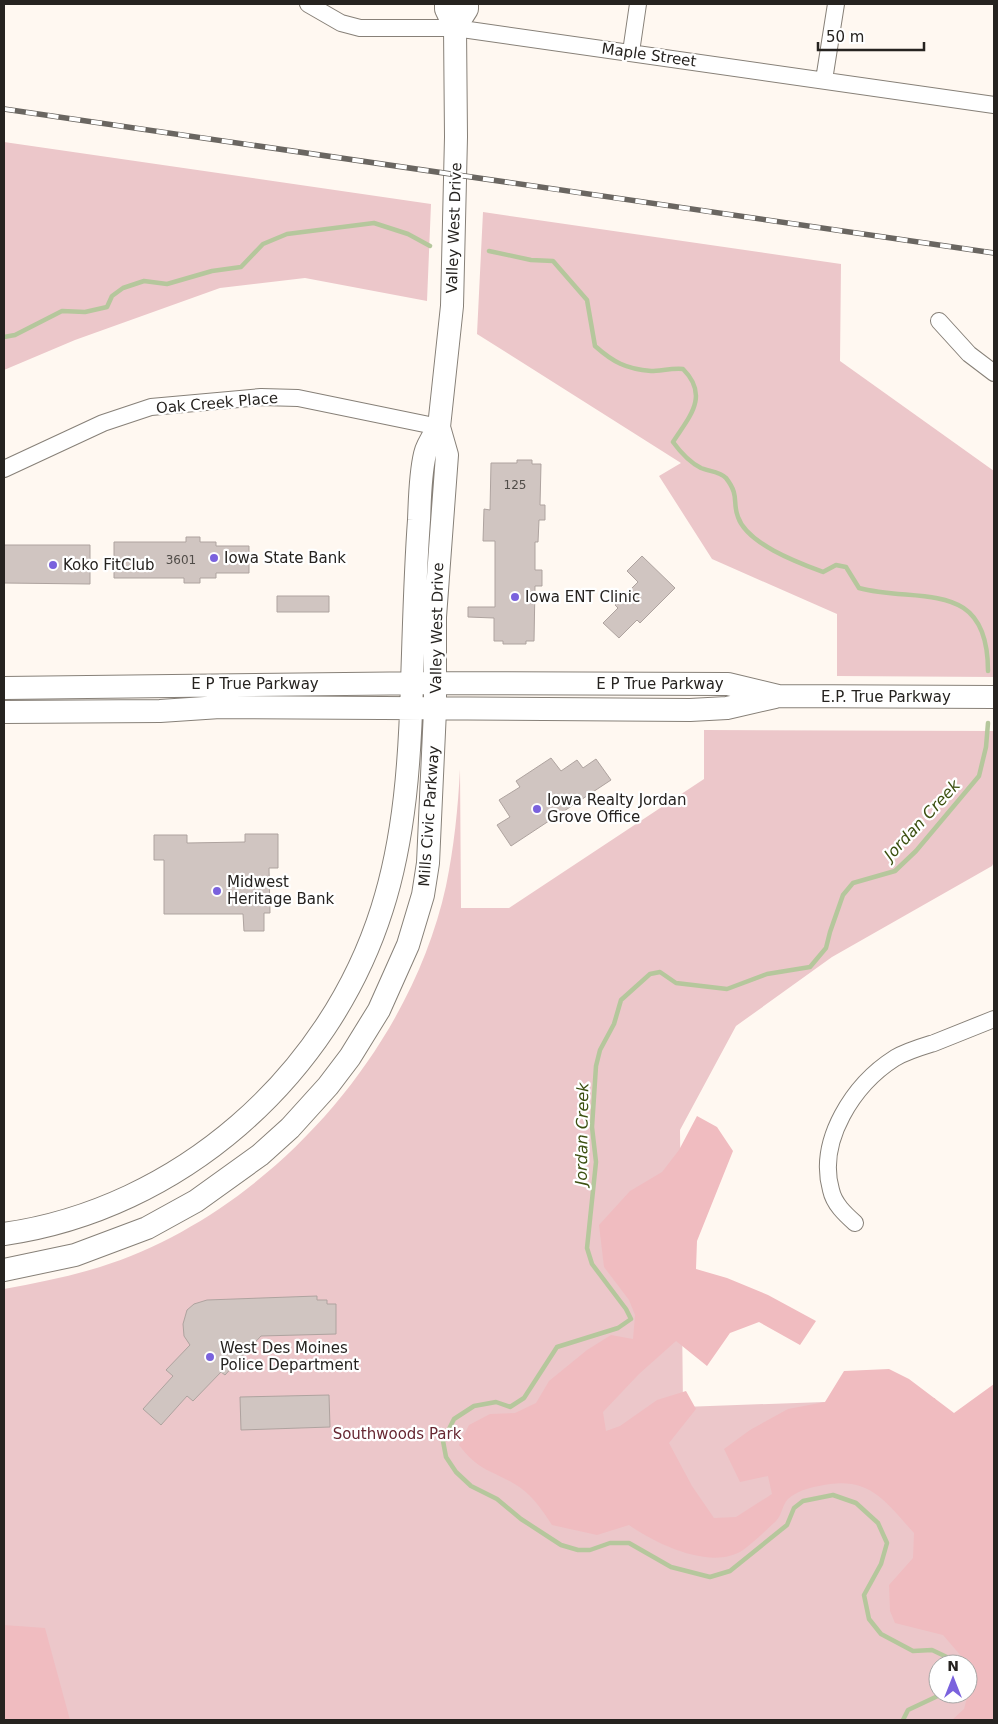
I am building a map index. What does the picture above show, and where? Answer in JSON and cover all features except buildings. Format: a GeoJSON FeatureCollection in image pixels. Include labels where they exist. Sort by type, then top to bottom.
{"type":"FeatureCollection","features":[{"type":"Feature","properties":{"kind":"main road","name":"Valley West Drive"},"geometry":{"type":"LineString","coordinates":[[435,710],[435,617],[447,454],[439,427],[452,306],[454,256],[455,28],[446,9],[446,4]]}},
{"type":"Feature","properties":{"kind":"main road","name":"Valley West Drive"},"geometry":{"type":"LineString","coordinates":[[455,28],[467,9],[467,4]]}},
{"type":"Feature","properties":{"kind":"main road","name":"Valley West Drive"},"geometry":{"type":"LineString","coordinates":[[411,707],[417,542],[423,469],[425,452],[439,427]]}},
{"type":"Feature","properties":{"kind":"main road","name":"E P True Parkway"},"geometry":{"type":"LineString","coordinates":[[4,688],[435,683],[728,684],[778,696]]}},
{"type":"Feature","properties":{"kind":"main road","name":"E P True Parkway"},"geometry":{"type":"LineString","coordinates":[[4,712],[160,711],[220,707],[411,707],[435,710],[690,710],[727,708],[778,696]]}},
{"type":"Feature","properties":{"kind":"main road","name":"E.P. True Parkway"},"geometry":{"type":"LineString","coordinates":[[778,696],[994,697]]}},
{"type":"Feature","properties":{"kind":"main road","name":"Mills Civic Parkway"},"geometry":{"type":"LineString","coordinates":[[4,1234],[50,1224],[98,1209],[132,1195],[178,1170],[237,1127],[278,1089],[308,1052],[325,1029],[354,978],[372,939],[391,879],[407,782],[411,707]]}},
{"type":"Feature","properties":{"kind":"main road","name":"Mills Civic Parkway"},"geometry":{"type":"LineString","coordinates":[[4,1270],[50,1262],[111,1243],[147,1228],[196,1201],[260,1155],[290,1128],[328,1086],[379,1010],[408,945],[424,895],[430,829],[435,710]]}},
{"type":"Feature","properties":{"kind":"street","name":"Maple Street"},"geometry":{"type":"LineString","coordinates":[[308,4],[340,23],[360,28],[455,28],[994,105]]}},
{"type":"Feature","properties":{"kind":"street"},"geometry":{"type":"LineString","coordinates":[[631,52],[638,4]]}},
{"type":"Feature","properties":{"kind":"street"},"geometry":{"type":"LineString","coordinates":[[824,80],[836,4]]}},
{"type":"Feature","properties":{"kind":"street"},"geometry":{"type":"LineString","coordinates":[[939,321],[969,354],[994,373]]}},
{"type":"Feature","properties":{"kind":"street","name":"Oak Creek Place"},"geometry":{"type":"LineString","coordinates":[[4,469],[115,418],[151,407],[261,397],[298,398],[439,427]]}},
{"type":"Feature","properties":{"kind":"street"},"geometry":{"type":"LineString","coordinates":[[855,1223],[840,1209],[831,1192],[828,1172],[834,1134],[846,1108],[872,1075],[895,1058],[994,1019]]}},
{"type":"Feature","properties":{"kind":"green space"},"geometry":{"type":"Polygon","coordinates":[[[4,142],[431,204],[427,301],[305,278],[220,288],[75,340],[4,370],[4,142]]]}},
{"type":"Feature","properties":{"kind":"green space"},"geometry":{"type":"Polygon","coordinates":[[[483,212],[841,264],[840,361],[994,471],[994,677],[837,676],[837,614],[712,559],[659,476],[681,463],[477,334],[483,212]]]}},
{"type":"Feature","properties":{"kind":"green space","name":"Southwoods Park"},"geometry":{"type":"Polygon","coordinates":[[[704,730],[994,731],[994,862],[992,866],[832,957],[736,1026],[680,1130],[683,1407],[935,1398],[994,1720],[4,1720],[4,1289],[88,1271],[161,1243],[218,1209],[272,1168],[321,1120],[364,1067],[400,1010],[427,949],[449,871],[460,769],[461,908],[509,908],[704,779],[704,730]]]}},
{"type":"Feature","properties":{"kind":"shaded area"},"geometry":{"type":"Polygon","coordinates":[[[697,1116],[717,1127],[733,1151],[697,1241],[696,1269],[727,1278],[768,1295],[816,1321],[800,1345],[759,1322],[730,1333],[707,1366],[676,1341],[639,1374],[603,1412],[606,1431],[620,1426],[657,1400],[686,1391],[696,1409],[669,1443],[692,1486],[714,1518],[736,1517],[772,1494],[768,1476],[740,1482],[724,1449],[750,1430],[788,1409],[825,1402],[844,1371],[889,1369],[909,1379],[954,1413],[994,1384],[994,1720],[952,1720],[964,1709],[965,1704],[978,1704],[978,1654],[959,1654],[943,1635],[895,1623],[890,1611],[889,1585],[913,1558],[914,1533],[894,1510],[874,1493],[863,1487],[851,1484],[836,1484],[803,1490],[788,1499],[777,1520],[743,1550],[730,1556],[716,1558],[700,1556],[669,1547],[629,1525],[597,1535],[552,1525],[540,1507],[525,1491],[472,1460],[459,1445],[469,1425],[490,1414],[515,1413],[536,1403],[549,1381],[587,1350],[611,1335],[633,1339],[635,1315],[629,1300],[604,1267],[599,1225],[630,1191],[662,1172],[679,1150],[697,1116]]]}},
{"type":"Feature","properties":{"kind":"shaded area"},"geometry":{"type":"Polygon","coordinates":[[[4,1625],[45,1628],[70,1720],[4,1720],[4,1625]]]}},
{"type":"Feature","properties":{"kind":"waterway","name":"Jordan Creek"},"geometry":{"type":"LineString","coordinates":[[4,337],[15,335],[62,311],[85,312],[107,307],[112,296],[123,288],[144,281],[167,284],[212,271],[241,267],[263,244],[287,234],[374,223],[408,234],[430,246]]}},
{"type":"Feature","properties":{"kind":"waterway","name":"Jordan Creek"},"geometry":{"type":"LineString","coordinates":[[489,251],[531,260],[553,261],[587,300],[595,346],[614,360],[642,370],[683,369],[691,379],[696,397],[690,415],[673,442],[693,463],[701,468],[721,474],[726,478],[733,490],[738,517],[743,527],[752,536],[775,551],[823,572],[836,565],[846,567],[859,588],[946,600],[963,608],[976,621],[985,641],[988,671]]}},
{"type":"Feature","properties":{"kind":"waterway","name":"Jordan Creek"},"geometry":{"type":"LineString","coordinates":[[940,1654],[932,1650],[913,1651],[881,1634],[869,1619],[864,1595],[881,1564],[887,1543],[878,1523],[856,1503],[833,1495],[803,1501],[794,1508],[787,1525],[730,1571],[710,1577],[671,1567],[629,1543],[610,1543],[590,1550],[578,1550],[561,1545],[521,1519],[497,1499],[471,1486],[456,1472],[446,1457],[443,1441],[454,1419],[474,1406],[496,1402],[510,1407],[524,1398],[557,1347],[618,1328],[631,1319],[626,1309],[592,1264],[587,1248],[596,1162],[592,1127],[596,1066],[600,1050],[614,1024],[621,1000],[650,974],[660,972],[676,983],[727,989],[767,974],[810,967],[826,948],[843,895],[853,883],[895,871],[916,851],[979,776],[986,747],[988,723]]}},
{"type":"Feature","properties":{"kind":"waterway","name":"Jordan Creek"},"geometry":{"type":"LineString","coordinates":[[903,1720],[908,1710],[928,1701]]}},
{"type":"Feature","properties":{"kind":"railway"},"geometry":{"type":"LineString","coordinates":[[4,109],[994,253]]}},
{"type":"Feature","properties":{"kind":"place","name":"Iowa State Bank"},"geometry":{"type":"Point","coordinates":[214,558]}},
{"type":"Feature","properties":{"kind":"place","name":"Koko FitClub"},"geometry":{"type":"Point","coordinates":[53,565]}},
{"type":"Feature","properties":{"kind":"place","name":"Iowa ENT Clinic"},"geometry":{"type":"Point","coordinates":[515,597]}},
{"type":"Feature","properties":{"kind":"place","name":"Iowa Realty Jordan Grove Office"},"geometry":{"type":"Point","coordinates":[537,809]}},
{"type":"Feature","properties":{"kind":"place","name":"Midwest Heritage Bank"},"geometry":{"type":"Point","coordinates":[217,891]}},
{"type":"Feature","properties":{"kind":"place","name":"West Des Moines Police Department"},"geometry":{"type":"Point","coordinates":[210,1357]}}]}
